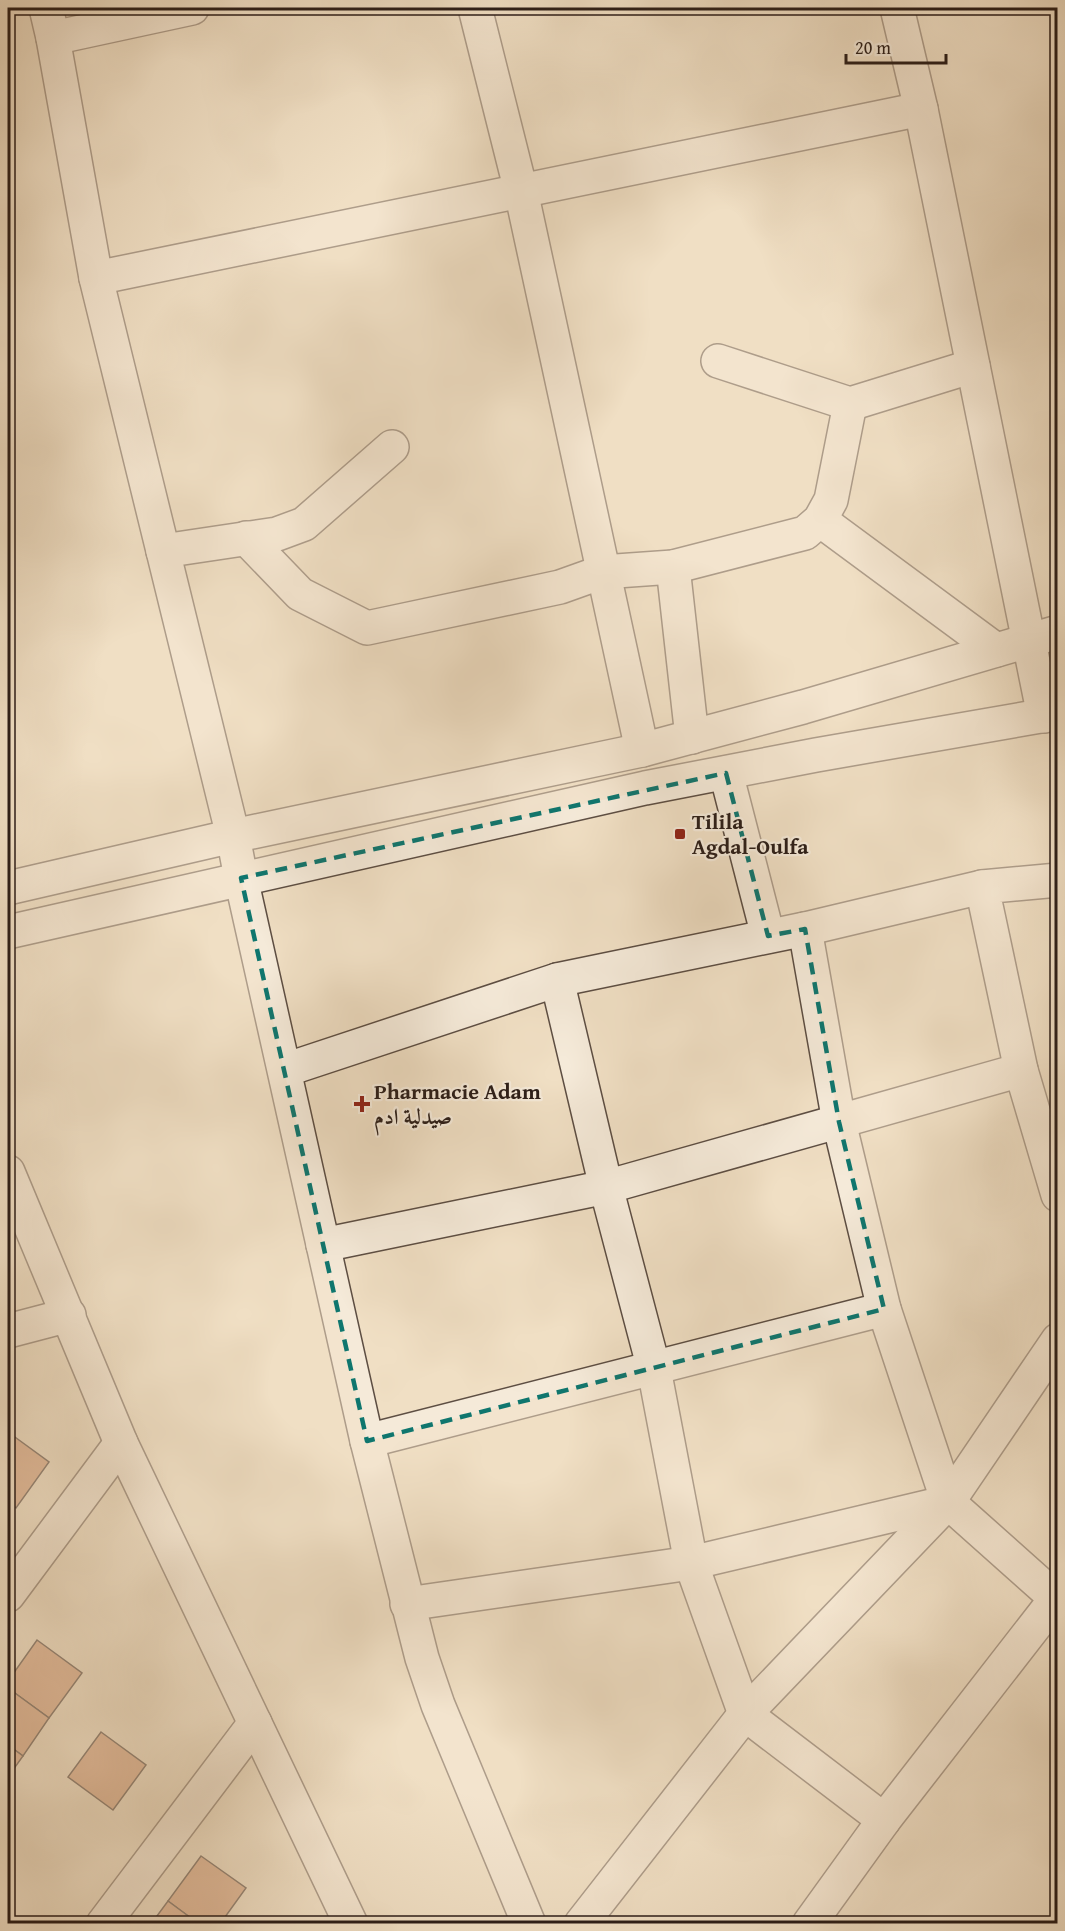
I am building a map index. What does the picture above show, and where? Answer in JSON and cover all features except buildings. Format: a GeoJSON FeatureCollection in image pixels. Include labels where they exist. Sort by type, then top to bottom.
{"type":"FeatureCollection","features":[{"type":"Feature","properties":{"kind":"street"},"geometry":{"type":"LineString","coordinates":[[192,8],[49,23],[96,278],[233,836],[367,1442],[407,1604],[438,1705],[529,1923]]}},
{"type":"Feature","properties":{"kind":"street"},"geometry":{"type":"LineString","coordinates":[[475,8],[521,190],[642,750]]}},
{"type":"Feature","properties":{"kind":"street"},"geometry":{"type":"LineString","coordinates":[[8,932],[645,788],[816,755],[1051,714],[1043,636],[973,366],[921,109],[897,8]]}},
{"type":"Feature","properties":{"kind":"street"},"geometry":{"type":"LineString","coordinates":[[96,278],[921,109]]}},
{"type":"Feature","properties":{"kind":"street"},"geometry":{"type":"LineString","coordinates":[[718,361],[850,404],[973,366]]}},
{"type":"Feature","properties":{"kind":"street"},"geometry":{"type":"LineString","coordinates":[[246,538],[300,594],[367,628],[560,587],[602,572],[674,567],[805,533],[820,520],[831,500],[850,404]]}},
{"type":"Feature","properties":{"kind":"street"},"geometry":{"type":"LineString","coordinates":[[163,551],[277,534],[304,524],[392,447]]}},
{"type":"Feature","properties":{"kind":"street"},"geometry":{"type":"LineString","coordinates":[[820,520],[996,650]]}},
{"type":"Feature","properties":{"kind":"street"},"geometry":{"type":"LineString","coordinates":[[674,567],[692,737]]}},
{"type":"Feature","properties":{"kind":"street"},"geometry":{"type":"LineString","coordinates":[[8,888],[233,836],[642,750],[803,707],[1043,636]]}},
{"type":"Feature","properties":{"kind":"street"},"geometry":{"type":"LineString","coordinates":[[726,773],[768,936]]}},
{"type":"Feature","properties":{"kind":"street"},"geometry":{"type":"LineString","coordinates":[[285,1070],[557,980],[805,929],[982,887],[1058,880]]}},
{"type":"Feature","properties":{"kind":"street"},"geometry":{"type":"LineString","coordinates":[[982,887],[1021,1070],[1058,1195]]}},
{"type":"Feature","properties":{"kind":"street"},"geometry":{"type":"LineString","coordinates":[[805,929],[839,1122],[884,1309],[948,1502],[1057,1598],[884,1820],[809,1923]]}},
{"type":"Feature","properties":{"kind":"street"},"geometry":{"type":"LineString","coordinates":[[557,980],[606,1187],[654,1369],[691,1563],[745,1714],[884,1820]]}},
{"type":"Feature","properties":{"kind":"street"},"geometry":{"type":"LineString","coordinates":[[323,1245],[606,1187],[1021,1070]]}},
{"type":"Feature","properties":{"kind":"street"},"geometry":{"type":"LineString","coordinates":[[8,1172],[121,1443],[351,1923]]}},
{"type":"Feature","properties":{"kind":"street"},"geometry":{"type":"LineString","coordinates":[[367,1442],[884,1309]]}},
{"type":"Feature","properties":{"kind":"street"},"geometry":{"type":"LineString","coordinates":[[8,1331],[69,1315]]}},
{"type":"Feature","properties":{"kind":"street"},"geometry":{"type":"LineString","coordinates":[[581,1923],[745,1714],[948,1502],[1058,1340]]}},
{"type":"Feature","properties":{"kind":"street"},"geometry":{"type":"LineString","coordinates":[[8,1595],[121,1443]]}},
{"type":"Feature","properties":{"kind":"street"},"geometry":{"type":"LineString","coordinates":[[407,1604],[691,1563],[948,1502]]}},
{"type":"Feature","properties":{"kind":"street"},"geometry":{"type":"LineString","coordinates":[[103,1923],[255,1723]]}},
{"type":"Feature","properties":{"kind":"highlighted area"},"geometry":{"type":"Polygon","coordinates":[[[726,773],[768,936],[805,929],[839,1122],[884,1309],[367,1441],[241,878],[726,773]]]}},
{"type":"Feature","properties":{"kind":"place","name":"Tilila Agdal-Oulfa"},"geometry":{"type":"Point","coordinates":[680,834]}},
{"type":"Feature","properties":{"kind":"place","name":"Pharmacie Adam صيدلية ادم"},"geometry":{"type":"Point","coordinates":[362,1104]}}]}
